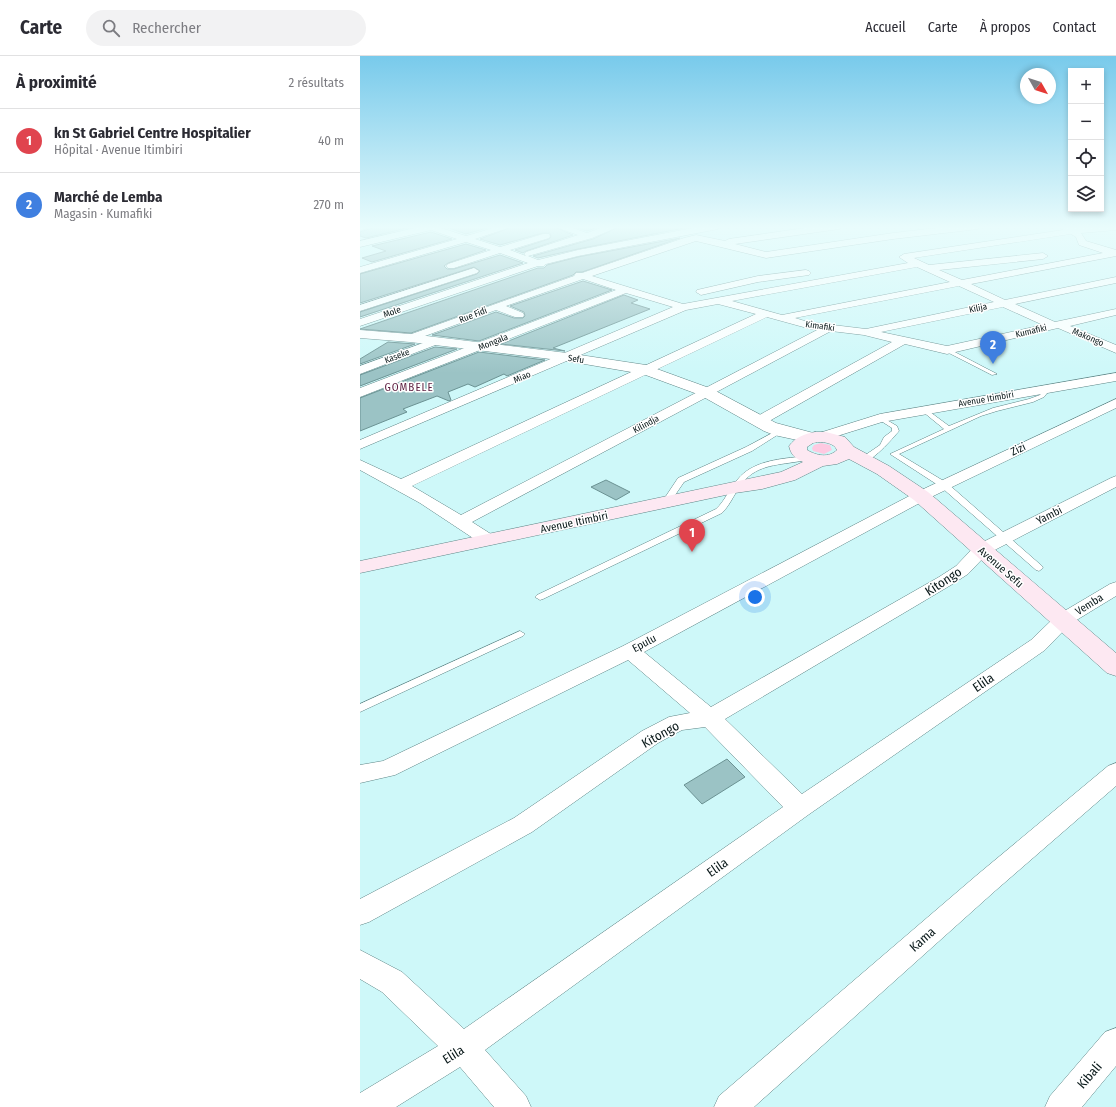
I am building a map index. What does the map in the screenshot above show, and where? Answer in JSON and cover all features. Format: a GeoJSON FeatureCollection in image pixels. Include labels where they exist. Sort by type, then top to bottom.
{"type":"FeatureCollection","features":[{"type":"Feature","properties":{"kind":"main road","name":"Avenue Sefu"},"geometry":{"type":"LineString","coordinates":[[806,446],[835,439],[864,460],[883,470],[921,496],[1116,667]]}},
{"type":"Feature","properties":{"kind":"main road"},"geometry":{"type":"LineString","coordinates":[[806,446],[809,458],[883,470]]}},
{"type":"Feature","properties":{"kind":"main road"},"geometry":{"type":"LineString","coordinates":[[788,476],[806,446]]}},
{"type":"Feature","properties":{"kind":"main road","name":"Avenue Itimbiri"},"geometry":{"type":"LineString","coordinates":[[360,567],[735,487],[762,483],[788,476],[825,460],[841,457],[844,446]]}},
{"type":"Feature","properties":{"kind":"street"},"geometry":{"type":"LineString","coordinates":[[360,308],[462,275]]}},
{"type":"Feature","properties":{"kind":"street","name":"Mole"},"geometry":{"type":"LineString","coordinates":[[360,323],[501,275]]}},
{"type":"Feature","properties":{"kind":"street"},"geometry":{"type":"LineString","coordinates":[[578,275],[672,302],[683,307]]}},
{"type":"Feature","properties":{"kind":"street"},"geometry":{"type":"LineString","coordinates":[[672,302],[727,285],[789,275]]}},
{"type":"Feature","properties":{"kind":"street","name":"Miao"},"geometry":{"type":"LineString","coordinates":[[360,445],[567,358],[683,307],[857,275]]}},
{"type":"Feature","properties":{"kind":"street","name":"Makongo"},"geometry":{"type":"LineString","coordinates":[[943,275],[1002,304],[1116,349]]}},
{"type":"Feature","properties":{"kind":"street"},"geometry":{"type":"LineString","coordinates":[[781,317],[997,275]]}},
{"type":"Feature","properties":{"kind":"street","name":"Rue Fidi"},"geometry":{"type":"LineString","coordinates":[[410,338],[582,276]]}},
{"type":"Feature","properties":{"kind":"street","name":"Kilija"},"geometry":{"type":"LineString","coordinates":[[864,332],[1116,280]]}},
{"type":"Feature","properties":{"kind":"street","name":"Mongala"},"geometry":{"type":"LineString","coordinates":[[360,394],[627,289]]}},
{"type":"Feature","properties":{"kind":"street","name":"Kimafiki"},"geometry":{"type":"LineString","coordinates":[[715,300],[807,325],[864,332],[947,350]]}},
{"type":"Feature","properties":{"kind":"street"},"geometry":{"type":"LineString","coordinates":[[496,306],[518,315]]}},
{"type":"Feature","properties":{"kind":"street","name":"Kumafiki"},"geometry":{"type":"LineString","coordinates":[[947,350],[1116,312]]}},
{"type":"Feature","properties":{"kind":"street"},"geometry":{"type":"LineString","coordinates":[[401,485],[765,314]]}},
{"type":"Feature","properties":{"kind":"street","name":"Kilindja"},"geometry":{"type":"LineString","coordinates":[[461,521],[831,327]]}},
{"type":"Feature","properties":{"kind":"street","name":"Sefu"},"geometry":{"type":"LineString","coordinates":[[360,334],[410,338],[567,358],[646,370],[706,392],[806,446]]}},
{"type":"Feature","properties":{"kind":"street"},"geometry":{"type":"LineString","coordinates":[[759,421],[902,341]]}},
{"type":"Feature","properties":{"kind":"street","name":"Kaseke"},"geometry":{"type":"LineString","coordinates":[[360,370],[435,342]]}},
{"type":"Feature","properties":{"kind":"street","name":"Avenue Itimbiri"},"geometry":{"type":"LineString","coordinates":[[806,446],[880,418],[1116,377]]}},
{"type":"Feature","properties":{"kind":"street","name":"Zizi"},"geometry":{"type":"LineString","coordinates":[[921,496],[1116,403]]}},
{"type":"Feature","properties":{"kind":"street"},"geometry":{"type":"LineString","coordinates":[[844,446],[857,426]]}},
{"type":"Feature","properties":{"kind":"street"},"geometry":{"type":"LineString","coordinates":[[360,464],[401,485],[461,521],[488,540]]}},
{"type":"Feature","properties":{"kind":"street","name":"Yambi"},"geometry":{"type":"LineString","coordinates":[[981,550],[1116,481]]}},
{"type":"Feature","properties":{"kind":"street","name":"Epulu"},"geometry":{"type":"LineString","coordinates":[[360,774],[387,769],[630,651],[921,496]]}},
{"type":"Feature","properties":{"kind":"street","name":"Kitongo"},"geometry":{"type":"LineString","coordinates":[[360,912],[523,825],[650,737],[677,723],[710,718],[945,581],[962,570],[981,550]]}},
{"type":"Feature","properties":{"kind":"street","name":"Vemba"},"geometry":{"type":"LineString","coordinates":[[1063,620],[1116,588]]}},
{"type":"Feature","properties":{"kind":"street","name":"Elila"},"geometry":{"type":"LineString","coordinates":[[367,1107],[463,1048],[800,808],[1038,645],[1063,620]]}},
{"type":"Feature","properties":{"kind":"street"},"geometry":{"type":"LineString","coordinates":[[630,651],[710,718],[800,808]]}},
{"type":"Feature","properties":{"kind":"street","name":"Kama"},"geometry":{"type":"LineString","coordinates":[[730,1107],[986,883],[1116,772]]}},
{"type":"Feature","properties":{"kind":"street"},"geometry":{"type":"LineString","coordinates":[[360,964],[392,982],[463,1048],[515,1107]]}},
{"type":"Feature","properties":{"kind":"street","name":"Kibali"},"geometry":{"type":"LineString","coordinates":[[1061,1107],[1116,1043]]}},
{"type":"Feature","properties":{"kind":"lane"},"geometry":{"type":"LineString","coordinates":[[947,350],[994,374]]}},
{"type":"Feature","properties":{"kind":"lane"},"geometry":{"type":"LineString","coordinates":[[1039,568],[944,485],[894,454],[947,428],[995,409],[1031,401],[1042,396],[1048,388]]}},
{"type":"Feature","properties":{"kind":"lane"},"geometry":{"type":"LineString","coordinates":[[924,410],[947,428]]}},
{"type":"Feature","properties":{"kind":"lane"},"geometry":{"type":"LineString","coordinates":[[864,460],[883,446],[887,439],[896,431],[895,427],[880,418]]}},
{"type":"Feature","properties":{"kind":"lane"},"geometry":{"type":"LineString","coordinates":[[666,502],[681,480],[750,449],[780,431]]}},
{"type":"Feature","properties":{"kind":"lane"},"geometry":{"type":"LineString","coordinates":[[540,597],[719,512],[727,504],[735,487],[747,472],[776,461],[806,446]]}},
{"type":"Feature","properties":{"kind":"lane"},"geometry":{"type":"LineString","coordinates":[[360,708],[520,634]]}},
{"type":"Feature","properties":{"kind":"shaded area"},"geometry":{"type":"Polygon","coordinates":[[[821,443],[830,445],[832,450],[824,454],[813,451],[812,448],[814,445],[821,443]]]}},
{"type":"Feature","properties":{"kind":"building"},"geometry":{"type":"Polygon","coordinates":[[[360,275],[449,275],[360,303],[360,275]]]}},
{"type":"Feature","properties":{"kind":"building"},"geometry":{"type":"Polygon","coordinates":[[[474,275],[487,275],[360,317],[360,312],[474,275]]]}},
{"type":"Feature","properties":{"kind":"building"},"geometry":{"type":"Polygon","coordinates":[[[517,275],[573,275],[411,333],[360,329],[517,275]]]}},
{"type":"Feature","properties":{"kind":"building"},"geometry":{"type":"Polygon","coordinates":[[[583,281],[612,290],[479,341],[432,335],[496,312],[514,318],[523,318],[525,316],[524,312],[510,306],[583,281]]]}},
{"type":"Feature","properties":{"kind":"building"},"geometry":{"type":"Polygon","coordinates":[[[624,295],[638,300],[631,303],[650,309],[553,348],[565,351],[501,344],[624,295]]]}},
{"type":"Feature","properties":{"kind":"building"},"geometry":{"type":"Polygon","coordinates":[[[388,342],[415,344],[360,364],[360,359],[388,342]]]}},
{"type":"Feature","properties":{"kind":"building"},"geometry":{"type":"Polygon","coordinates":[[[435,347],[457,349],[360,386],[360,375],[435,347]]]}},
{"type":"Feature","properties":{"kind":"building"},"geometry":{"type":"Polygon","coordinates":[[[479,352],[545,360],[507,376],[504,374],[475,387],[468,384],[448,392],[451,400],[449,401],[437,396],[403,409],[407,412],[360,431],[360,398],[479,352]]]}},
{"type":"Feature","properties":{"kind":"building"},"geometry":{"type":"Polygon","coordinates":[[[606,480],[630,492],[616,500],[591,487],[606,480]]]}},
{"type":"Feature","properties":{"kind":"building"},"geometry":{"type":"Polygon","coordinates":[[[727,759],[745,777],[702,804],[684,785],[727,759]]]}},
{"type":"Feature","properties":{"kind":"place","name":"Marché de Lemba"},"geometry":{"type":"Point","coordinates":[993,364]}},
{"type":"Feature","properties":{"kind":"place","name":"kn St Gabriel Centre Hospitalier"},"geometry":{"type":"Point","coordinates":[692,552]}},
{"type":"Feature","properties":{"kind":"district","name":"GOMBELE"},"geometry":{"type":"Point","coordinates":[409,387]}}]}
